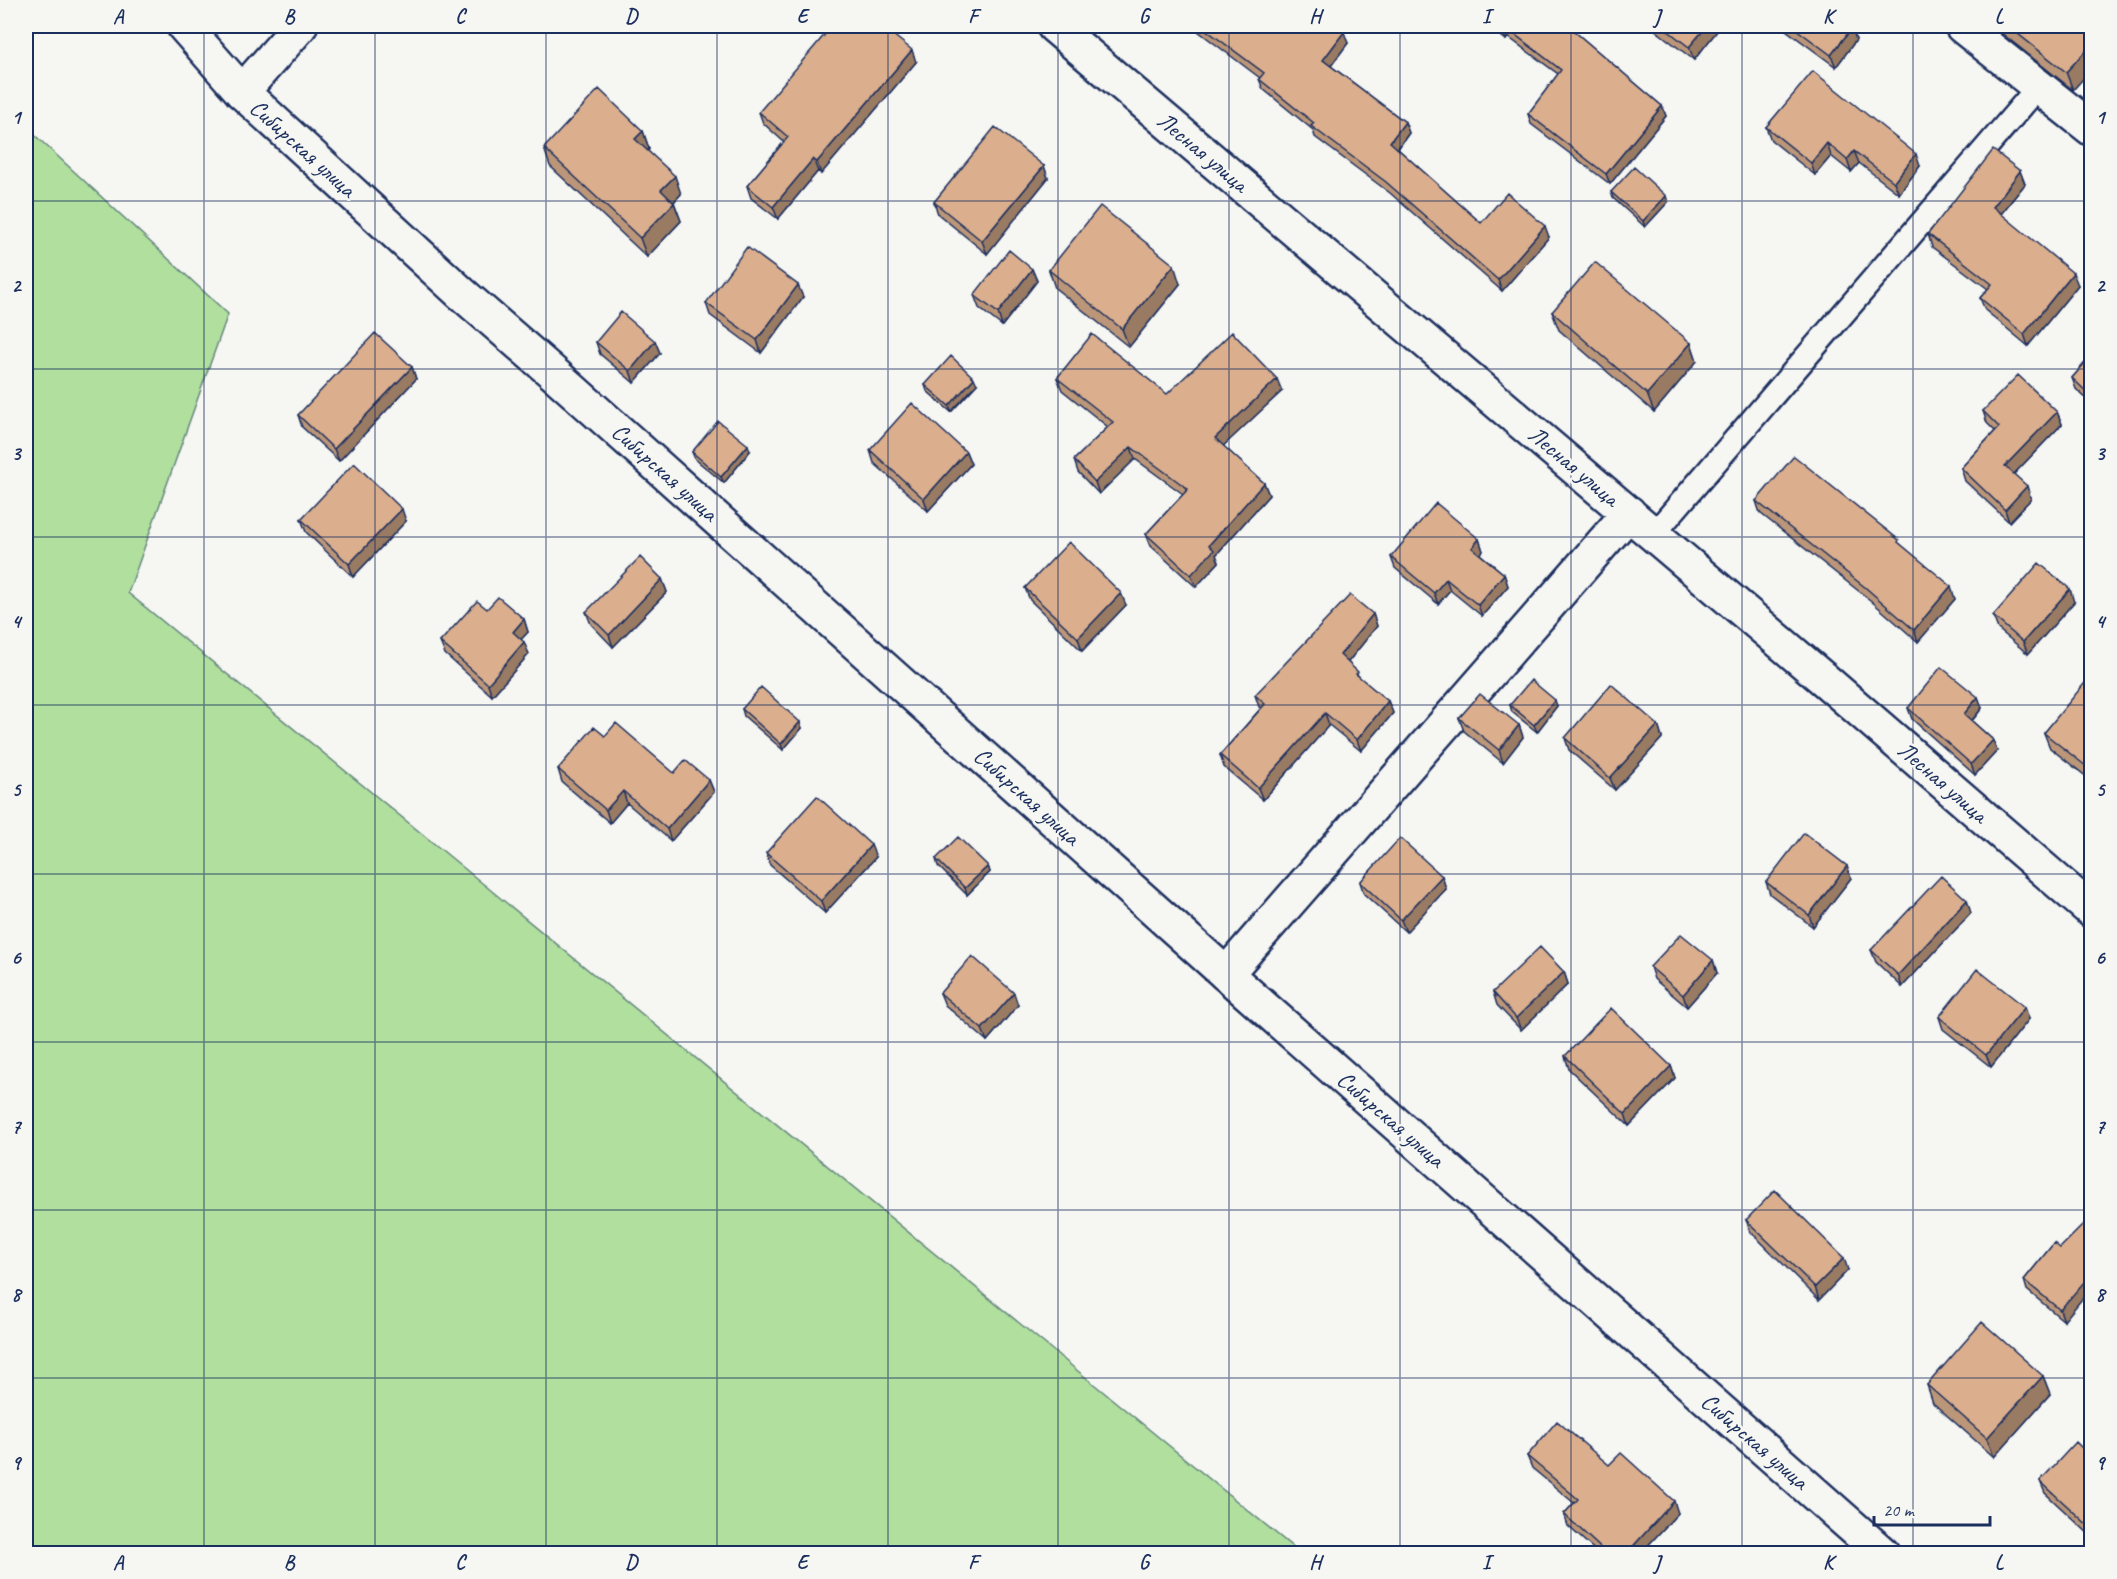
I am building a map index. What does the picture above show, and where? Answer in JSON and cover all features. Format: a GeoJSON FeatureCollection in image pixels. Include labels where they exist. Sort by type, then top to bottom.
{"type":"FeatureCollection","features":[{"type":"Feature","properties":{"kind":"street","name":"Сибирская улица"},"geometry":{"type":"LineString","coordinates":[[184,26],[242,92],[461,293],[1226,974],[1884,1554]]}},
{"type":"Feature","properties":{"kind":"street"},"geometry":{"type":"LineString","coordinates":[[242,92],[300,26]]}},
{"type":"Feature","properties":{"kind":"street","name":"Лесная улица"},"geometry":{"type":"LineString","coordinates":[[1054,26],[1826,681],[2091,911]]}},
{"type":"Feature","properties":{"kind":"street"},"geometry":{"type":"LineString","coordinates":[[1962,26],[2091,129]]}},
{"type":"Feature","properties":{"kind":"street"},"geometry":{"type":"LineString","coordinates":[[1226,974],[1629,513]]}},
{"type":"Feature","properties":{"kind":"lane"},"geometry":{"type":"LineString","coordinates":[[1653,535],[2039,86]]}},
{"type":"Feature","properties":{"kind":"green space"},"geometry":{"type":"Polygon","coordinates":[[[26,127],[228,314],[128,593],[1300,1553],[26,1553],[26,127]]]}},
{"type":"Feature","properties":{"kind":"building"},"geometry":{"type":"Polygon","coordinates":[[[832,26],[882,26],[912,50],[817,162],[813,159],[773,207],[747,186],[788,137],[759,112],[832,26]]]}},
{"type":"Feature","properties":{"kind":"building"},"geometry":{"type":"Polygon","coordinates":[[[1201,26],[1334,26],[1344,32],[1323,60],[1405,122],[1390,142],[1481,223],[1507,193],[1545,226],[1498,280],[1386,182],[1311,126],[1314,123],[1259,79],[1264,73],[1201,26]]]}},
{"type":"Feature","properties":{"kind":"building"},"geometry":{"type":"Polygon","coordinates":[[[1497,26],[1568,26],[1662,106],[1606,174],[1528,114],[1561,70],[1505,27],[1502,30],[1497,26]]]}},
{"type":"Feature","properties":{"kind":"building"},"geometry":{"type":"Polygon","coordinates":[[[1662,26],[1707,26],[1689,47],[1662,26]]]}},
{"type":"Feature","properties":{"kind":"building"},"geometry":{"type":"Polygon","coordinates":[[[1792,26],[1848,26],[1852,28],[1831,55],[1792,26]]]}},
{"type":"Feature","properties":{"kind":"building"},"geometry":{"type":"Polygon","coordinates":[[[2008,26],[2091,26],[2091,45],[2066,72],[2008,26]]]}},
{"type":"Feature","properties":{"kind":"building"},"geometry":{"type":"Polygon","coordinates":[[[1813,71],[1916,154],[1894,182],[1854,151],[1847,160],[1827,143],[1811,163],[1766,127],[1813,71]]]}},
{"type":"Feature","properties":{"kind":"building"},"geometry":{"type":"Polygon","coordinates":[[[599,89],[643,131],[635,139],[675,176],[661,190],[674,203],[640,238],[544,148],[599,89]]]}},
{"type":"Feature","properties":{"kind":"building"},"geometry":{"type":"Polygon","coordinates":[[[995,127],[1044,166],[982,241],[934,202],[995,127]]]}},
{"type":"Feature","properties":{"kind":"building"},"geometry":{"type":"Polygon","coordinates":[[[1993,150],[2020,171],[1993,207],[2073,273],[2024,334],[1980,298],[1992,284],[1928,234],[1993,150]]]}},
{"type":"Feature","properties":{"kind":"building"},"geometry":{"type":"Polygon","coordinates":[[[1634,167],[1666,196],[1643,221],[1611,192],[1634,167]]]}},
{"type":"Feature","properties":{"kind":"building"},"geometry":{"type":"Polygon","coordinates":[[[1100,206],[1174,265],[1122,329],[1049,270],[1100,206]]]}},
{"type":"Feature","properties":{"kind":"building"},"geometry":{"type":"Polygon","coordinates":[[[747,247],[798,285],[757,340],[706,303],[747,247]]]}},
{"type":"Feature","properties":{"kind":"building"},"geometry":{"type":"Polygon","coordinates":[[[1009,250],[1032,269],[998,313],[974,295],[1009,250]]]}},
{"type":"Feature","properties":{"kind":"building"},"geometry":{"type":"Polygon","coordinates":[[[1595,262],[1691,343],[1647,394],[1552,312],[1595,262]]]}},
{"type":"Feature","properties":{"kind":"building"},"geometry":{"type":"Polygon","coordinates":[[[621,312],[655,341],[630,371],[596,342],[621,312]]]}},
{"type":"Feature","properties":{"kind":"building"},"geometry":{"type":"Polygon","coordinates":[[[1232,332],[1277,379],[1215,438],[1264,483],[1209,545],[1214,550],[1191,575],[1146,534],[1188,489],[1131,447],[1095,482],[1074,460],[1113,422],[1057,378],[1092,334],[1167,394],[1232,332]]]}},
{"type":"Feature","properties":{"kind":"building"},"geometry":{"type":"Polygon","coordinates":[[[375,333],[412,367],[334,449],[298,415],[375,333]]]}},
{"type":"Feature","properties":{"kind":"building"},"geometry":{"type":"Polygon","coordinates":[[[951,356],[974,378],[949,406],[925,385],[951,356]]]}},
{"type":"Feature","properties":{"kind":"building"},"geometry":{"type":"Polygon","coordinates":[[[2091,356],[2091,396],[2072,378],[2091,356]]]}},
{"type":"Feature","properties":{"kind":"building"},"geometry":{"type":"Polygon","coordinates":[[[2018,375],[2057,412],[2005,466],[2027,486],[2005,510],[1961,468],[1999,427],[1983,411],[2018,375]]]}},
{"type":"Feature","properties":{"kind":"building"},"geometry":{"type":"Polygon","coordinates":[[[912,403],[966,452],[924,499],[870,450],[912,403]]]}},
{"type":"Feature","properties":{"kind":"building"},"geometry":{"type":"Polygon","coordinates":[[[718,421],[748,445],[721,477],[692,452],[718,421]]]}},
{"type":"Feature","properties":{"kind":"building"},"geometry":{"type":"Polygon","coordinates":[[[1794,456],[1899,540],[1898,542],[1951,586],[1914,630],[1866,588],[1756,501],[1794,456]]]}},
{"type":"Feature","properties":{"kind":"building"},"geometry":{"type":"Polygon","coordinates":[[[354,463],[402,509],[349,564],[301,519],[354,463]]]}},
{"type":"Feature","properties":{"kind":"building"},"geometry":{"type":"Polygon","coordinates":[[[1436,503],[1479,539],[1472,548],[1504,574],[1478,605],[1446,579],[1434,593],[1391,557],[1436,503]]]}},
{"type":"Feature","properties":{"kind":"building"},"geometry":{"type":"Polygon","coordinates":[[[1069,542],[1121,593],[1078,638],[1025,588],[1069,542]]]}},
{"type":"Feature","properties":{"kind":"building"},"geometry":{"type":"Polygon","coordinates":[[[640,557],[662,579],[609,635],[586,612],[640,557]]]}},
{"type":"Feature","properties":{"kind":"building"},"geometry":{"type":"Polygon","coordinates":[[[2039,563],[2070,589],[2023,642],[1993,616],[2039,563]]]}},
{"type":"Feature","properties":{"kind":"building"},"geometry":{"type":"Polygon","coordinates":[[[1350,595],[1373,614],[1340,655],[1358,672],[1356,674],[1388,701],[1357,740],[1325,713],[1258,788],[1220,755],[1265,704],[1255,695],[1350,595]]]}},
{"type":"Feature","properties":{"kind":"building"},"geometry":{"type":"Polygon","coordinates":[[[498,597],[524,619],[513,632],[524,642],[488,684],[440,642],[477,601],[487,609],[498,597]]]}},
{"type":"Feature","properties":{"kind":"building"},"geometry":{"type":"Polygon","coordinates":[[[1941,667],[1978,697],[1964,714],[1993,740],[1971,764],[1908,708],[1941,667]]]}},
{"type":"Feature","properties":{"kind":"building"},"geometry":{"type":"Polygon","coordinates":[[[2088,679],[2091,682],[2091,770],[2044,733],[2088,679]]]}},
{"type":"Feature","properties":{"kind":"building"},"geometry":{"type":"Polygon","coordinates":[[[1531,680],[1555,700],[1534,725],[1510,705],[1531,680]]]}},
{"type":"Feature","properties":{"kind":"building"},"geometry":{"type":"Polygon","coordinates":[[[1611,684],[1658,725],[1610,778],[1565,738],[1611,684]]]}},
{"type":"Feature","properties":{"kind":"building"},"geometry":{"type":"Polygon","coordinates":[[[761,687],[800,722],[781,744],[742,709],[761,687]]]}},
{"type":"Feature","properties":{"kind":"building"},"geometry":{"type":"Polygon","coordinates":[[[1480,694],[1519,725],[1499,750],[1459,718],[1480,694]]]}},
{"type":"Feature","properties":{"kind":"building"},"geometry":{"type":"Polygon","coordinates":[[[616,723],[674,773],[685,760],[709,780],[667,829],[623,791],[606,810],[558,769],[594,727],[605,736],[616,723]]]}},
{"type":"Feature","properties":{"kind":"building"},"geometry":{"type":"Polygon","coordinates":[[[817,796],[871,845],[821,901],[766,853],[817,796]]]}},
{"type":"Feature","properties":{"kind":"building"},"geometry":{"type":"Polygon","coordinates":[[[1804,833],[1847,866],[1809,915],[1766,882],[1804,833]]]}},
{"type":"Feature","properties":{"kind":"building"},"geometry":{"type":"Polygon","coordinates":[[[958,837],[988,866],[965,888],[936,859],[958,837]]]}},
{"type":"Feature","properties":{"kind":"building"},"geometry":{"type":"Polygon","coordinates":[[[1400,838],[1442,876],[1401,920],[1360,882],[1400,838]]]}},
{"type":"Feature","properties":{"kind":"building"},"geometry":{"type":"Polygon","coordinates":[[[1941,876],[1967,900],[1898,975],[1871,950],[1941,876]]]}},
{"type":"Feature","properties":{"kind":"building"},"geometry":{"type":"Polygon","coordinates":[[[1681,934],[1713,960],[1683,995],[1650,967],[1681,934]]]}},
{"type":"Feature","properties":{"kind":"building"},"geometry":{"type":"Polygon","coordinates":[[[1540,947],[1564,972],[1516,1018],[1493,992],[1540,947]]]}},
{"type":"Feature","properties":{"kind":"building"},"geometry":{"type":"Polygon","coordinates":[[[972,956],[1014,993],[982,1029],[940,993],[972,956]]]}},
{"type":"Feature","properties":{"kind":"building"},"geometry":{"type":"Polygon","coordinates":[[[1977,969],[2025,1007],[1986,1055],[1939,1017],[1977,969]]]}},
{"type":"Feature","properties":{"kind":"building"},"geometry":{"type":"Polygon","coordinates":[[[1611,1008],[1671,1066],[1625,1114],[1565,1056],[1611,1008]]]}},
{"type":"Feature","properties":{"kind":"building"},"geometry":{"type":"Polygon","coordinates":[[[1775,1190],[1844,1258],[1815,1287],[1746,1220],[1775,1190]]]}},
{"type":"Feature","properties":{"kind":"building"},"geometry":{"type":"Polygon","coordinates":[[[2090,1218],[2091,1268],[2088,1272],[2091,1274],[2060,1310],[2024,1280],[2054,1243],[2060,1248],[2090,1218]]]}},
{"type":"Feature","properties":{"kind":"building"},"geometry":{"type":"Polygon","coordinates":[[[1982,1322],[2043,1376],[1987,1438],[1927,1385],[1982,1322]]]}},
{"type":"Feature","properties":{"kind":"building"},"geometry":{"type":"Polygon","coordinates":[[[1557,1421],[1609,1465],[1621,1453],[1674,1501],[1626,1554],[1607,1554],[1564,1514],[1578,1499],[1527,1456],[1557,1421]]]}},
{"type":"Feature","properties":{"kind":"building"},"geometry":{"type":"Polygon","coordinates":[[[2076,1442],[2091,1457],[2091,1528],[2040,1481],[2076,1442]]]}},
{"type":"Feature","properties":{"kind":"building"},"geometry":{"type":"Polygon","coordinates":[[[1732,1547],[1739,1554],[1727,1554],[1732,1547]]]}}]}
